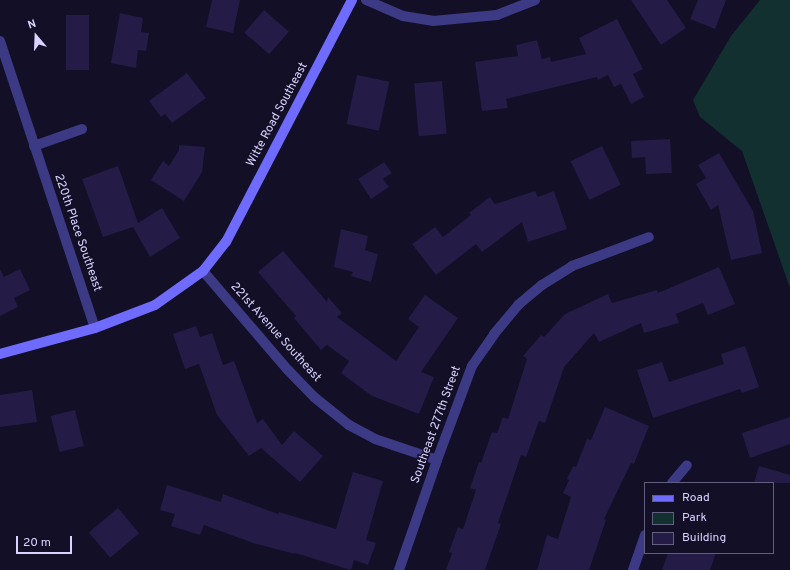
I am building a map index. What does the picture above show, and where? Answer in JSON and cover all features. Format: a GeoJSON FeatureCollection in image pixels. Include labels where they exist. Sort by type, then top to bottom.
{"type":"FeatureCollection","features":[{"type":"Feature","properties":{"kind":"street","name":"Witte Road Southeast"},"geometry":{"type":"LineString","coordinates":[[0,354],[95,328],[155,305],[204,271],[226,242],[352,0]]}},
{"type":"Feature","properties":{"kind":"street"},"geometry":{"type":"LineString","coordinates":[[366,0],[403,16],[433,21],[497,15],[535,0]]}},
{"type":"Feature","properties":{"kind":"street","name":"220th Place Southeast"},"geometry":{"type":"LineString","coordinates":[[0,40],[95,328]]}},
{"type":"Feature","properties":{"kind":"street"},"geometry":{"type":"LineString","coordinates":[[34,146],[82,129]]}},
{"type":"Feature","properties":{"kind":"street","name":"Southeast 277th Street"},"geometry":{"type":"LineString","coordinates":[[400,570],[437,460],[472,366],[494,334],[518,304],[542,285],[572,266],[649,237]]}},
{"type":"Feature","properties":{"kind":"street","name":"221st Avenue Southeast"},"geometry":{"type":"LineString","coordinates":[[204,271],[288,370],[314,397],[349,425],[375,439],[437,460]]}},
{"type":"Feature","properties":{"kind":"street"},"geometry":{"type":"LineString","coordinates":[[673,482],[687,465]]}},
{"type":"Feature","properties":{"kind":"street"},"geometry":{"type":"LineString","coordinates":[[633,570],[644,537]]}},
{"type":"Feature","properties":{"kind":"green space"},"geometry":{"type":"Polygon","coordinates":[[[760,0],[790,0],[790,288],[742,151],[700,117],[693,100],[731,36],[760,0]]]}},
{"type":"Feature","properties":{"kind":"building"},"geometry":{"type":"Polygon","coordinates":[[[212,0],[240,0],[233,33],[206,27],[212,0]]]}},
{"type":"Feature","properties":{"kind":"building"},"geometry":{"type":"Polygon","coordinates":[[[631,0],[667,0],[686,28],[661,45],[631,0]]]}},
{"type":"Feature","properties":{"kind":"building"},"geometry":{"type":"Polygon","coordinates":[[[698,0],[726,0],[715,29],[690,19],[698,0]]]}},
{"type":"Feature","properties":{"kind":"building"},"geometry":{"type":"Polygon","coordinates":[[[264,10],[289,32],[269,54],[244,33],[264,10]]]}},
{"type":"Feature","properties":{"kind":"building"},"geometry":{"type":"Polygon","coordinates":[[[120,13],[143,18],[141,32],[149,33],[146,51],[138,50],[136,68],[111,63],[120,13]]]}},
{"type":"Feature","properties":{"kind":"building"},"geometry":{"type":"Polygon","coordinates":[[[66,15],[89,15],[89,70],[66,70],[66,15]]]}},
{"type":"Feature","properties":{"kind":"building"},"geometry":{"type":"Polygon","coordinates":[[[617,19],[643,69],[633,74],[644,97],[631,104],[621,84],[614,87],[608,75],[598,80],[597,77],[506,99],[508,108],[482,111],[475,62],[518,56],[516,45],[537,40],[542,59],[550,57],[551,62],[586,54],[579,38],[617,19]]]}},
{"type":"Feature","properties":{"kind":"building"},"geometry":{"type":"Polygon","coordinates":[[[187,73],[206,98],[172,123],[165,114],[161,117],[149,101],[187,73]]]}},
{"type":"Feature","properties":{"kind":"building"},"geometry":{"type":"Polygon","coordinates":[[[357,75],[389,82],[379,131],[347,124],[357,75]]]}},
{"type":"Feature","properties":{"kind":"building"},"geometry":{"type":"Polygon","coordinates":[[[442,81],[447,134],[419,136],[414,83],[442,81]]]}},
{"type":"Feature","properties":{"kind":"building"},"geometry":{"type":"Polygon","coordinates":[[[670,139],[672,173],[646,174],[645,157],[632,158],[631,141],[670,139]]]}},
{"type":"Feature","properties":{"kind":"building"},"geometry":{"type":"Polygon","coordinates":[[[179,145],[205,147],[202,172],[184,201],[151,180],[163,161],[169,166],[179,150],[179,145]]]}},
{"type":"Feature","properties":{"kind":"building"},"geometry":{"type":"Polygon","coordinates":[[[602,146],[621,185],[589,200],[571,161],[602,146]]]}},
{"type":"Feature","properties":{"kind":"building"},"geometry":{"type":"Polygon","coordinates":[[[719,153],[753,211],[762,253],[731,260],[718,205],[711,210],[696,184],[706,178],[698,165],[719,153]]]}},
{"type":"Feature","properties":{"kind":"building"},"geometry":{"type":"Polygon","coordinates":[[[384,162],[392,173],[383,179],[389,187],[371,199],[358,179],[384,162]]]}},
{"type":"Feature","properties":{"kind":"building"},"geometry":{"type":"Polygon","coordinates":[[[118,166],[138,223],[162,208],[180,238],[150,257],[133,227],[103,237],[82,179],[118,166]]]}},
{"type":"Feature","properties":{"kind":"building"},"geometry":{"type":"Polygon","coordinates":[[[535,191],[538,197],[554,191],[567,229],[528,242],[522,222],[482,252],[476,244],[436,275],[412,244],[435,227],[443,237],[471,215],[469,213],[490,197],[495,204],[535,191]]]}},
{"type":"Feature","properties":{"kind":"building"},"geometry":{"type":"Polygon","coordinates":[[[341,229],[368,236],[365,250],[378,254],[371,282],[351,276],[353,272],[334,267],[341,229]]]}},
{"type":"Feature","properties":{"kind":"building"},"geometry":{"type":"Polygon","coordinates":[[[283,251],[327,302],[328,297],[342,313],[337,317],[396,361],[419,327],[408,319],[425,295],[458,318],[421,372],[434,377],[419,414],[372,396],[341,373],[349,361],[327,345],[321,350],[294,318],[296,316],[258,272],[283,251]]]}},
{"type":"Feature","properties":{"kind":"building"},"geometry":{"type":"Polygon","coordinates":[[[719,267],[735,304],[708,315],[703,303],[676,314],[679,323],[644,333],[641,323],[599,342],[594,333],[564,367],[545,423],[539,421],[526,457],[521,455],[498,523],[501,524],[485,570],[446,570],[452,553],[449,552],[458,527],[463,529],[476,490],[470,488],[479,462],[481,463],[492,432],[497,433],[503,417],[508,419],[527,359],[523,356],[541,335],[544,337],[565,314],[608,294],[612,303],[657,290],[658,293],[719,267]]]}},
{"type":"Feature","properties":{"kind":"building"},"geometry":{"type":"Polygon","coordinates":[[[0,269],[4,277],[20,269],[30,290],[14,298],[18,307],[0,316],[0,269]]]}},
{"type":"Feature","properties":{"kind":"building"},"geometry":{"type":"Polygon","coordinates":[[[196,326],[200,337],[212,333],[223,365],[234,361],[257,423],[263,419],[282,445],[294,431],[323,456],[300,482],[261,448],[249,456],[217,415],[199,364],[185,369],[173,334],[196,326]]]}},
{"type":"Feature","properties":{"kind":"building"},"geometry":{"type":"Polygon","coordinates":[[[745,346],[759,387],[742,393],[740,389],[653,418],[637,370],[662,362],[669,382],[724,364],[721,354],[745,346]]]}},
{"type":"Feature","properties":{"kind":"building"},"geometry":{"type":"Polygon","coordinates":[[[32,390],[37,422],[0,427],[0,395],[32,390]]]}},
{"type":"Feature","properties":{"kind":"building"},"geometry":{"type":"Polygon","coordinates":[[[605,407],[649,426],[634,464],[631,463],[604,519],[606,520],[589,570],[537,570],[547,535],[558,539],[571,497],[563,493],[569,480],[567,479],[573,466],[576,467],[587,439],[591,440],[605,407]]]}},
{"type":"Feature","properties":{"kind":"building"},"geometry":{"type":"Polygon","coordinates":[[[75,410],[84,446],[60,452],[51,416],[75,410]]]}},
{"type":"Feature","properties":{"kind":"building"},"geometry":{"type":"Polygon","coordinates":[[[790,417],[790,444],[750,458],[742,433],[790,417]]]}},
{"type":"Feature","properties":{"kind":"building"},"geometry":{"type":"Polygon","coordinates":[[[759,466],[790,475],[790,483],[754,482],[759,466]]]}},
{"type":"Feature","properties":{"kind":"building"},"geometry":{"type":"Polygon","coordinates":[[[353,472],[383,481],[366,540],[376,543],[368,565],[354,560],[351,570],[295,553],[253,543],[204,525],[200,535],[171,526],[175,514],[160,510],[167,485],[221,502],[223,494],[278,514],[279,512],[336,529],[353,472]]]}},
{"type":"Feature","properties":{"kind":"building"},"geometry":{"type":"Polygon","coordinates":[[[118,508],[139,533],[110,558],[89,532],[118,508]]]}},
{"type":"Feature","properties":{"kind":"building"},"geometry":{"type":"Polygon","coordinates":[[[668,554],[716,554],[710,570],[662,570],[668,554]]]}}]}
